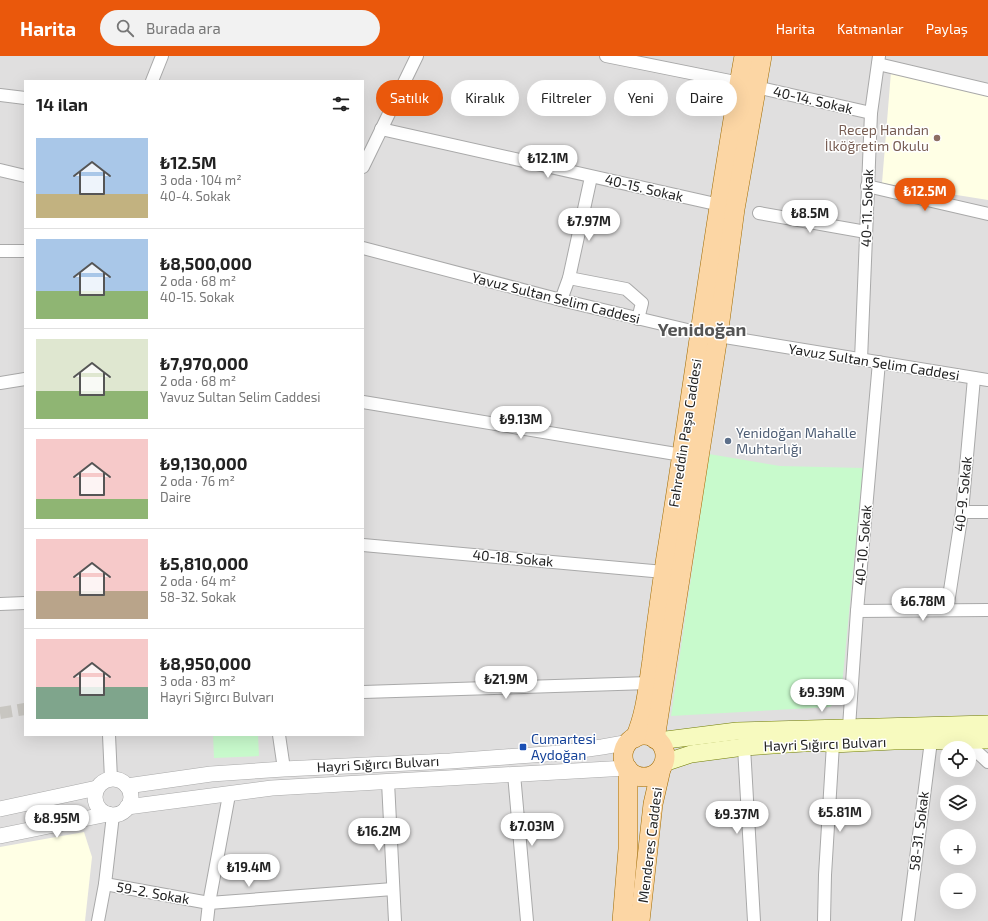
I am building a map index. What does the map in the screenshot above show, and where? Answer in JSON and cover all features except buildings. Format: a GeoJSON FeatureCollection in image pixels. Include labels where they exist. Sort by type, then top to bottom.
{"type":"FeatureCollection","features":[{"type":"Feature","properties":{"kind":"main road","name":"Fahreddin Paşa Caddesi"},"geometry":{"type":"LineString","coordinates":[[632,740],[642,721],[682,455],[735,209],[748,85],[744,56]]}},
{"type":"Feature","properties":{"kind":"main road","name":"Fahreddin Paşa Caddesi"},"geometry":{"type":"LineString","coordinates":[[657,740],[709,334],[720,205],[748,85],[762,56]]}},
{"type":"Feature","properties":{"kind":"main road","name":"Hayri Sığırcı Bulvarı"},"geometry":{"type":"LineString","coordinates":[[657,740],[737,731],[988,724]]}},
{"type":"Feature","properties":{"kind":"main road"},"geometry":{"type":"LineString","coordinates":[[642,736],[649,736],[657,740],[664,749],[665,756],[663,766],[652,776],[636,776],[627,768],[623,758],[624,752],[632,740],[642,736]]}},
{"type":"Feature","properties":{"kind":"main road","name":"Hayri Sığırcı Bulvarı"},"geometry":{"type":"LineString","coordinates":[[663,766],[682,756],[744,747],[820,742],[833,744],[988,740]]}},
{"type":"Feature","properties":{"kind":"main road","name":"Menderes Caddesi"},"geometry":{"type":"LineString","coordinates":[[640,921],[653,804],[663,766]]}},
{"type":"Feature","properties":{"kind":"main road","name":"Menderes Caddesi"},"geometry":{"type":"LineString","coordinates":[[622,921],[628,849],[627,768]]}},
{"type":"Feature","properties":{"kind":"street"},"geometry":{"type":"LineString","coordinates":[[152,80],[162,56]]}},
{"type":"Feature","properties":{"kind":"street"},"geometry":{"type":"LineString","coordinates":[[364,165],[417,56]]}},
{"type":"Feature","properties":{"kind":"street","name":"40-14. Sokak"},"geometry":{"type":"LineString","coordinates":[[606,56],[748,85],[870,113]]}},
{"type":"Feature","properties":{"kind":"street"},"geometry":{"type":"LineString","coordinates":[[878,60],[988,90]]}},
{"type":"Feature","properties":{"kind":"street","name":"40-11. Sokak"},"geometry":{"type":"LineString","coordinates":[[861,360],[870,113],[878,60]]}},
{"type":"Feature","properties":{"kind":"street"},"geometry":{"type":"LineString","coordinates":[[0,95],[24,98]]}},
{"type":"Feature","properties":{"kind":"street","name":"40-15. Sokak"},"geometry":{"type":"LineString","coordinates":[[381,129],[720,205]]}},
{"type":"Feature","properties":{"kind":"street"},"geometry":{"type":"LineString","coordinates":[[0,170],[24,176]]}},
{"type":"Feature","properties":{"kind":"street"},"geometry":{"type":"LineString","coordinates":[[561,300],[569,278],[591,176]]}},
{"type":"Feature","properties":{"kind":"street"},"geometry":{"type":"LineString","coordinates":[[867,186],[988,214]]}},
{"type":"Feature","properties":{"kind":"street"},"geometry":{"type":"LineString","coordinates":[[759,213],[866,232]]}},
{"type":"Feature","properties":{"kind":"street","name":"Yavuz Sultan Selim Caddesi"},"geometry":{"type":"LineString","coordinates":[[364,248],[561,300],[638,319],[709,334],[988,380]]}},
{"type":"Feature","properties":{"kind":"street"},"geometry":{"type":"LineString","coordinates":[[0,251],[24,251]]}},
{"type":"Feature","properties":{"kind":"street"},"geometry":{"type":"LineString","coordinates":[[569,278],[626,289],[642,304],[638,319]]}},
{"type":"Feature","properties":{"kind":"street","name":"40-10. Sokak"},"geometry":{"type":"LineString","coordinates":[[849,727],[857,611],[879,362]]}},
{"type":"Feature","properties":{"kind":"street","name":"40-9. Sokak"},"geometry":{"type":"LineString","coordinates":[[947,610],[962,512],[974,378]]}},
{"type":"Feature","properties":{"kind":"street"},"geometry":{"type":"LineString","coordinates":[[0,383],[24,379]]}},
{"type":"Feature","properties":{"kind":"street"},"geometry":{"type":"LineString","coordinates":[[364,402],[682,455]]}},
{"type":"Feature","properties":{"kind":"street"},"geometry":{"type":"LineString","coordinates":[[962,512],[988,512]]}},
{"type":"Feature","properties":{"kind":"street","name":"40-18. Sokak"},"geometry":{"type":"LineString","coordinates":[[364,545],[664,572]]}},
{"type":"Feature","properties":{"kind":"street"},"geometry":{"type":"LineString","coordinates":[[0,604],[24,602]]}},
{"type":"Feature","properties":{"kind":"street"},"geometry":{"type":"LineString","coordinates":[[857,611],[988,610]]}},
{"type":"Feature","properties":{"kind":"street"},"geometry":{"type":"LineString","coordinates":[[364,692],[648,683]]}},
{"type":"Feature","properties":{"kind":"street"},"geometry":{"type":"LineString","coordinates":[[109,736],[111,779]]}},
{"type":"Feature","properties":{"kind":"street"},"geometry":{"type":"LineString","coordinates":[[279,736],[284,769]]}},
{"type":"Feature","properties":{"kind":"street","name":"Hayri Sığırcı Bulvarı"},"geometry":{"type":"LineString","coordinates":[[126,786],[212,774],[521,756],[602,747],[632,740]]}},
{"type":"Feature","properties":{"kind":"street"},"geometry":{"type":"LineString","coordinates":[[964,740],[988,762]]}},
{"type":"Feature","properties":{"kind":"street","name":"58-31. Sokak"},"geometry":{"type":"LineString","coordinates":[[908,921],[931,741]]}},
{"type":"Feature","properties":{"kind":"street"},"geometry":{"type":"LineString","coordinates":[[824,921],[825,875],[833,744]]}},
{"type":"Feature","properties":{"kind":"street"},"geometry":{"type":"LineString","coordinates":[[744,747],[754,921]]}},
{"type":"Feature","properties":{"kind":"street","name":"Hayri Sığırcı Bulvarı"},"geometry":{"type":"LineString","coordinates":[[128,806],[272,788],[627,768]]}},
{"type":"Feature","properties":{"kind":"street"},"geometry":{"type":"LineString","coordinates":[[514,774],[527,921]]}},
{"type":"Feature","properties":{"kind":"street"},"geometry":{"type":"LineString","coordinates":[[0,836],[122,812],[128,806],[130,793],[121,781],[111,779],[102,783],[95,796],[97,804],[102,811],[110,814]]}},
{"type":"Feature","properties":{"kind":"street"},"geometry":{"type":"LineString","coordinates":[[388,782],[395,921]]}},
{"type":"Feature","properties":{"kind":"street"},"geometry":{"type":"LineString","coordinates":[[0,809],[98,788]]}},
{"type":"Feature","properties":{"kind":"street"},"geometry":{"type":"LineString","coordinates":[[207,921],[229,794]]}},
{"type":"Feature","properties":{"kind":"street"},"geometry":{"type":"LineString","coordinates":[[98,921],[105,884],[110,814]]}},
{"type":"Feature","properties":{"kind":"street","name":"59-2. Sokak"},"geometry":{"type":"LineString","coordinates":[[105,884],[209,903],[393,889]]}},
{"type":"Feature","properties":{"kind":"shaded area"},"geometry":{"type":"Polygon","coordinates":[[[0,56],[988,56],[988,921],[0,921],[0,56]]]}},
{"type":"Feature","properties":{"kind":"shaded area","name":"Recep Handan İlköğretim Okulu"},"geometry":{"type":"Polygon","coordinates":[[[891,72],[988,93],[988,200],[882,183],[891,72]]]}},
{"type":"Feature","properties":{"kind":"shaded area"},"geometry":{"type":"Polygon","coordinates":[[[84,832],[92,857],[85,921],[0,921],[0,847],[84,832]]]}},
{"type":"Feature","properties":{"kind":"green space"},"geometry":{"type":"Polygon","coordinates":[[[709,454],[780,466],[863,468],[841,696],[830,707],[671,716],[709,454]]]}},
{"type":"Feature","properties":{"kind":"green space"},"geometry":{"type":"Polygon","coordinates":[[[213,736],[258,736],[259,756],[214,758],[213,736]]]}},
{"type":"Feature","properties":{"kind":"tunnel"},"geometry":{"type":"LineString","coordinates":[[0,713],[24,709]]}},
{"type":"Feature","properties":{"kind":"place","name":"Recep Handan İlköğretim Okulu"},"geometry":{"type":"Point","coordinates":[937,138]}},
{"type":"Feature","properties":{"kind":"place","name":"Yenidoğan Mahalle Muhtarlığı"},"geometry":{"type":"Point","coordinates":[728,441]}},
{"type":"Feature","properties":{"kind":"place","name":"Cumartesi Aydoğan"},"geometry":{"type":"Point","coordinates":[523,747]}},
{"type":"Feature","properties":{"kind":"district","name":"Yenidoğan"},"geometry":{"type":"Point","coordinates":[702,330]}}]}
